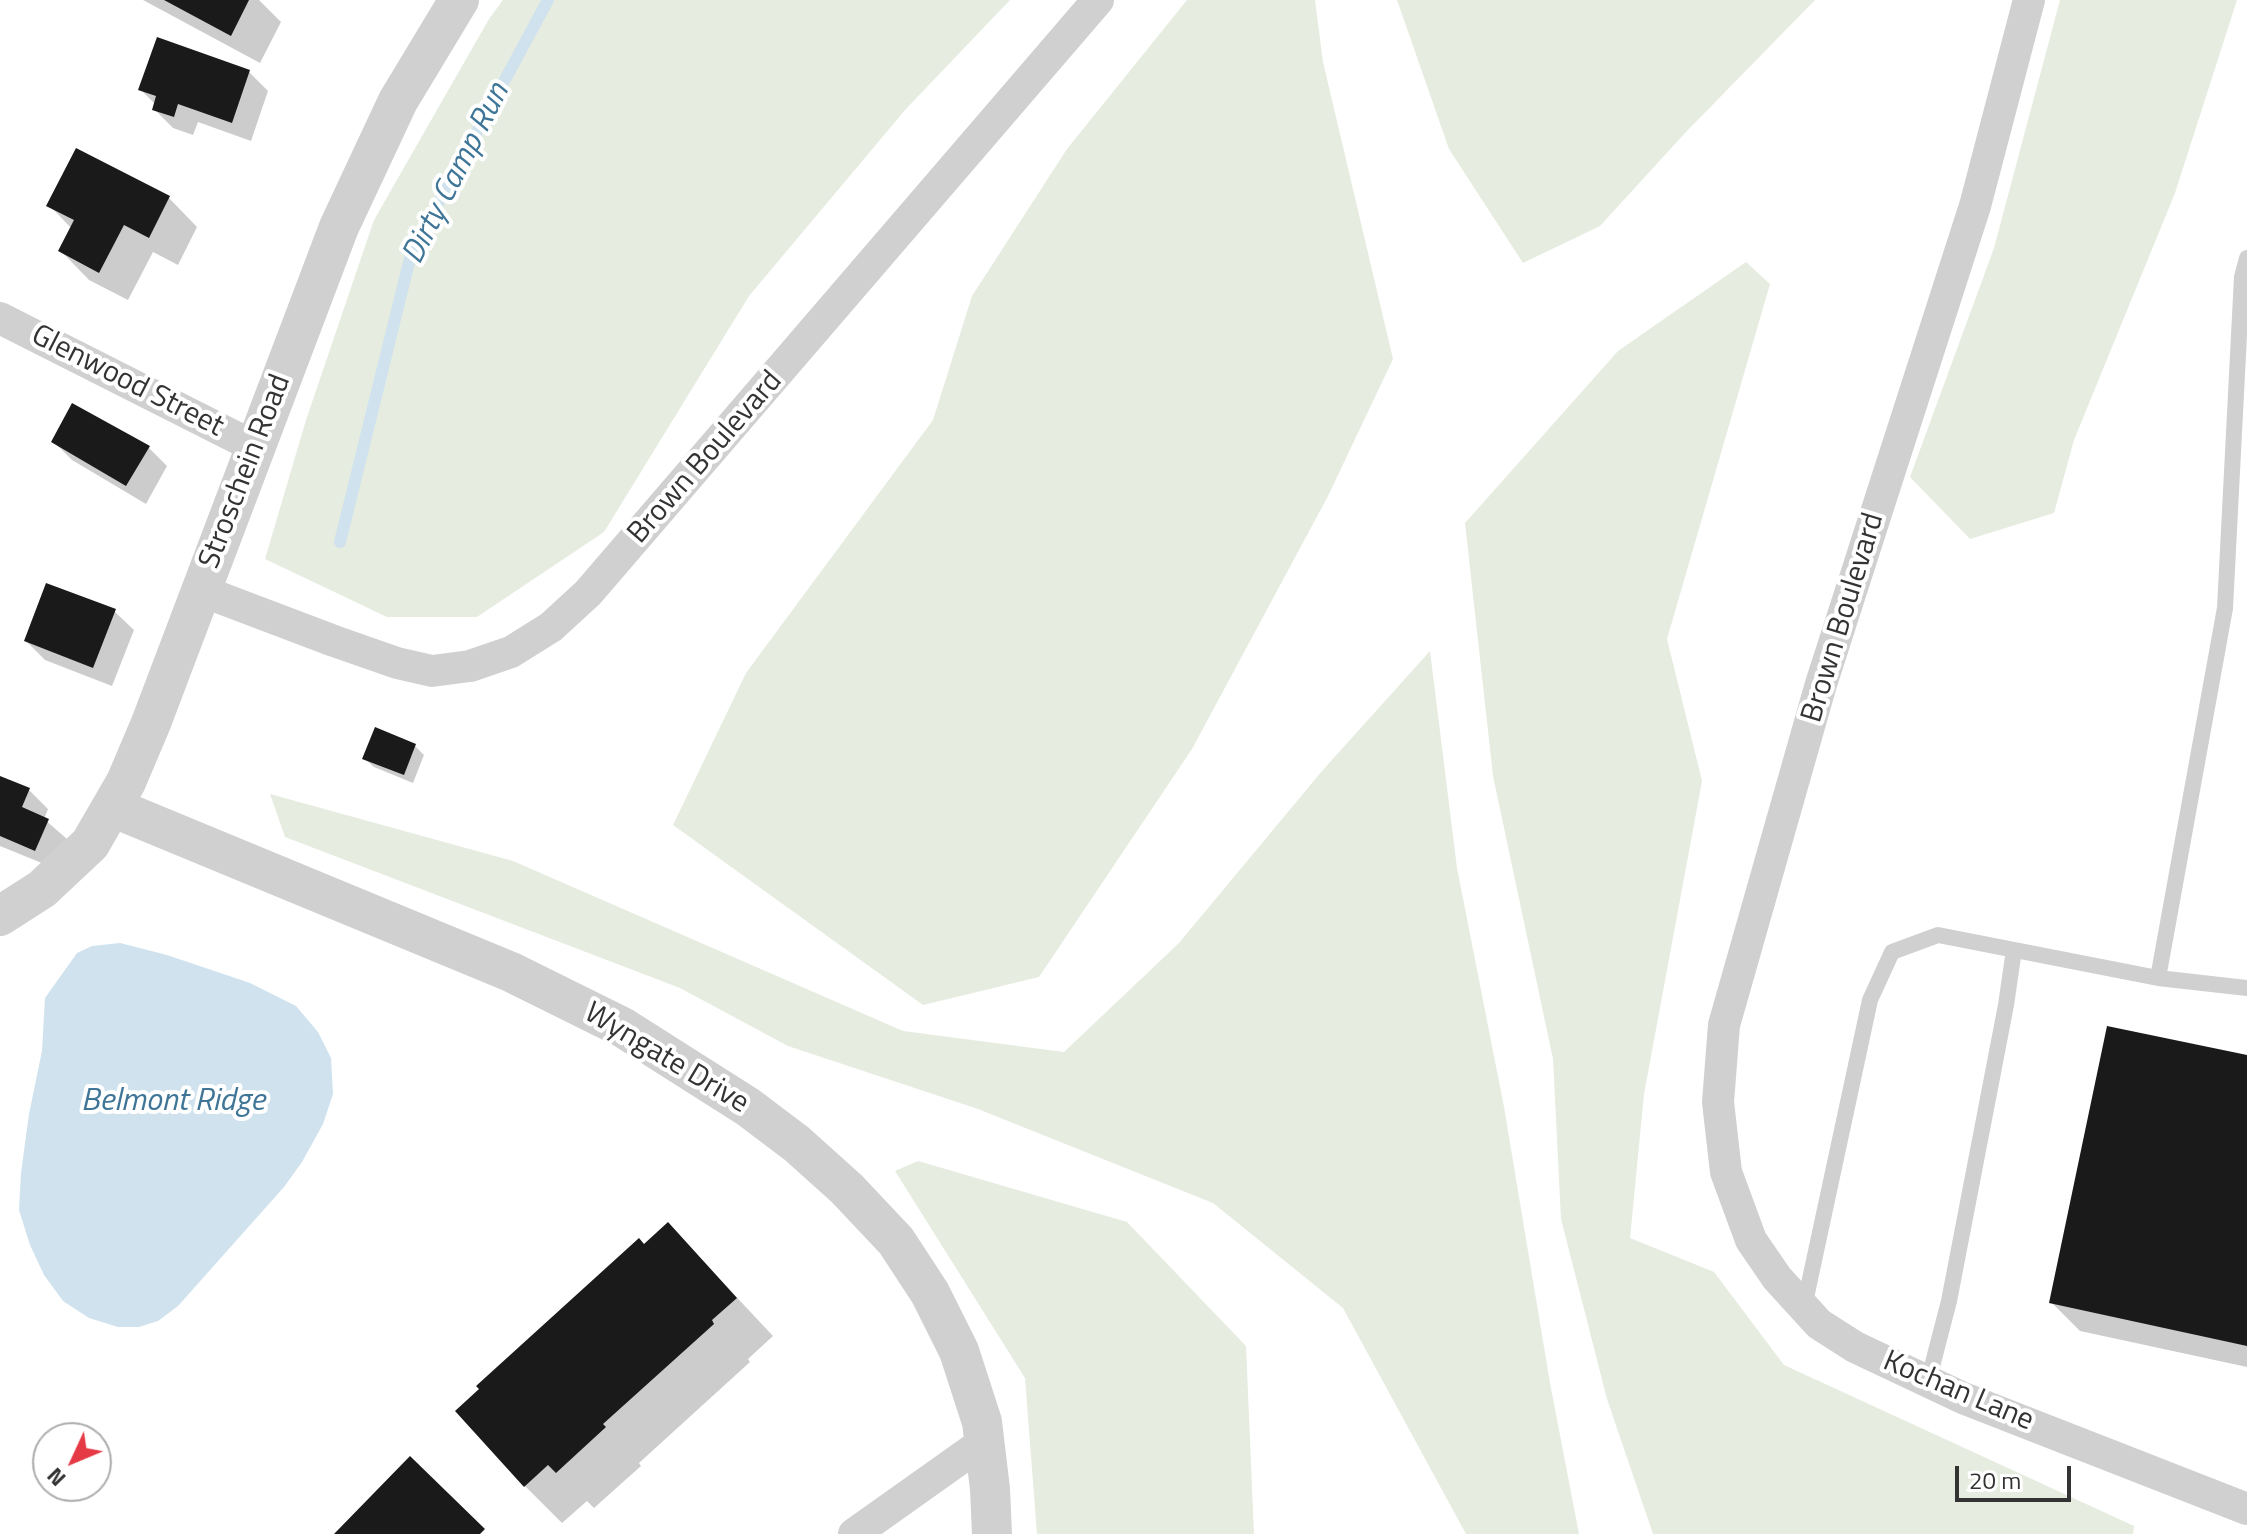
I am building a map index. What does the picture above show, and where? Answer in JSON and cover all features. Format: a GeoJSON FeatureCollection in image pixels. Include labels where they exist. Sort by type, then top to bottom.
{"type":"FeatureCollection","features":[{"type":"Feature","properties":{"kind":"street","name":"Stroschein Road"},"geometry":{"type":"LineString","coordinates":[[0,916],[42,889],[67,868],[90,844],[112,807],[146,736],[339,227],[398,101],[459,0]]}},
{"type":"Feature","properties":{"kind":"street","name":"Brown Boulevard"},"geometry":{"type":"LineString","coordinates":[[202,591],[397,663],[432,671],[470,666],[511,652],[551,627],[588,593],[1098,0]]}},
{"type":"Feature","properties":{"kind":"street","name":"Brown Boulevard"},"geometry":{"type":"LineString","coordinates":[[1751,1240],[1726,1172],[1718,1102],[1724,1025],[1821,684],[1975,206],[2029,0]]}},
{"type":"Feature","properties":{"kind":"street","name":"Glenwood Street"},"geometry":{"type":"LineString","coordinates":[[0,318],[255,447]]}},
{"type":"Feature","properties":{"kind":"street","name":"Wyngate Drive"},"geometry":{"type":"LineString","coordinates":[[112,807],[511,972],[622,1027],[748,1107],[847,1189],[896,1241],[930,1293],[959,1351],[982,1422],[992,1534]]}},
{"type":"Feature","properties":{"kind":"street","name":"Kochan Lane"},"geometry":{"type":"LineString","coordinates":[[1751,1240],[1777,1278],[1819,1324],[1855,1347],[1963,1398],[2247,1509]]}},
{"type":"Feature","properties":{"kind":"street"},"geometry":{"type":"LineString","coordinates":[[854,1534],[985,1441]]}},
{"type":"Feature","properties":{"kind":"lane"},"geometry":{"type":"LineString","coordinates":[[2158,978],[2225,608],[2242,277],[2247,258]]}},
{"type":"Feature","properties":{"kind":"lane"},"geometry":{"type":"LineString","coordinates":[[1804,1307],[1870,1000],[1892,952],[1938,935],[2158,978],[2247,988]]}},
{"type":"Feature","properties":{"kind":"lane"},"geometry":{"type":"LineString","coordinates":[[1928,1382],[1955,1270],[2014,950]]}},
{"type":"Feature","properties":{"kind":"shaded area"},"geometry":{"type":"Polygon","coordinates":[[[503,0],[1010,0],[905,110],[749,296],[604,532],[477,617],[387,617],[265,559],[306,420],[374,220],[489,19],[503,0]]]}},
{"type":"Feature","properties":{"kind":"shaded area"},"geometry":{"type":"Polygon","coordinates":[[[1187,0],[1315,0],[1323,62],[1393,359],[1328,496],[1192,749],[1039,977],[923,1005],[673,825],[746,673],[933,420],[972,296],[1067,149],[1187,0]]]}},
{"type":"Feature","properties":{"kind":"shaded area"},"geometry":{"type":"Polygon","coordinates":[[[1397,0],[1815,0],[1685,133],[1600,226],[1523,263],[1449,149],[1397,0]]]}},
{"type":"Feature","properties":{"kind":"shaded area"},"geometry":{"type":"Polygon","coordinates":[[[2060,0],[2237,0],[2175,193],[2074,440],[2054,513],[1970,539],[1910,477],[1994,248],[2060,0]]]}},
{"type":"Feature","properties":{"kind":"shaded area"},"geometry":{"type":"Polygon","coordinates":[[[1746,262],[1770,284],[1667,639],[1702,781],[1644,1094],[1630,1238],[1714,1272],[1784,1365],[2134,1526],[2133,1534],[1653,1534],[1607,1399],[1561,1219],[1553,1059],[1493,776],[1465,523],[1618,351],[1746,262]]]}},
{"type":"Feature","properties":{"kind":"shaded area"},"geometry":{"type":"Polygon","coordinates":[[[1430,651],[1457,868],[1504,1107],[1550,1383],[1579,1534],[1466,1534],[1343,1308],[1213,1203],[978,1109],[788,1046],[680,988],[285,837],[270,794],[513,861],[903,1031],[1064,1052],[1179,943],[1322,771],[1430,651]]]}},
{"type":"Feature","properties":{"kind":"shaded area"},"geometry":{"type":"Polygon","coordinates":[[[918,1161],[1127,1222],[1246,1346],[1254,1534],[1037,1534],[1025,1378],[895,1171],[918,1161]]]}},
{"type":"Feature","properties":{"kind":"water","name":"Belmont Ridge"},"geometry":{"type":"Polygon","coordinates":[[[120,943],[250,983],[296,1006],[318,1032],[331,1058],[333,1094],[323,1124],[284,1187],[178,1306],[158,1321],[139,1327],[118,1327],[89,1318],[63,1301],[44,1275],[19,1210],[29,1114],[42,1051],[45,998],[77,953],[92,946],[120,943]]]}},
{"type":"Feature","properties":{"kind":"building"},"geometry":{"type":"Polygon","coordinates":[[[164,0],[249,0],[231,36],[164,0]]]}},
{"type":"Feature","properties":{"kind":"building"},"geometry":{"type":"Polygon","coordinates":[[[157,37],[250,70],[232,123],[178,104],[174,117],[152,110],[156,96],[138,90],[157,37]]]}},
{"type":"Feature","properties":{"kind":"building"},"geometry":{"type":"Polygon","coordinates":[[[76,148],[170,196],[149,238],[124,225],[99,273],[58,251],[74,220],[46,206],[76,148]]]}},
{"type":"Feature","properties":{"kind":"building"},"geometry":{"type":"Polygon","coordinates":[[[72,403],[150,446],[126,486],[51,442],[72,403]]]}},
{"type":"Feature","properties":{"kind":"building"},"geometry":{"type":"Polygon","coordinates":[[[46,583],[116,609],[93,668],[24,641],[46,583]]]}},
{"type":"Feature","properties":{"kind":"building"},"geometry":{"type":"Polygon","coordinates":[[[375,727],[416,744],[404,775],[362,759],[375,727]]]}},
{"type":"Feature","properties":{"kind":"building"},"geometry":{"type":"Polygon","coordinates":[[[0,776],[30,788],[22,807],[49,819],[35,851],[0,836],[0,776]]]}},
{"type":"Feature","properties":{"kind":"building"},"geometry":{"type":"Polygon","coordinates":[[[2107,1026],[2247,1055],[2247,1346],[2049,1303],[2107,1026]]]}},
{"type":"Feature","properties":{"kind":"building"},"geometry":{"type":"Polygon","coordinates":[[[668,1222],[737,1298],[712,1320],[714,1324],[603,1424],[606,1427],[556,1473],[548,1465],[524,1487],[455,1411],[479,1389],[476,1386],[639,1238],[644,1244],[668,1222]]]}},
{"type":"Feature","properties":{"kind":"building"},"geometry":{"type":"Polygon","coordinates":[[[410,1456],[485,1529],[480,1534],[334,1534],[410,1456]]]}},
{"type":"Feature","properties":{"kind":"waterway","name":"Dirty Camp Run"},"geometry":{"type":"LineString","coordinates":[[340,542],[411,254],[548,0]]}}]}
